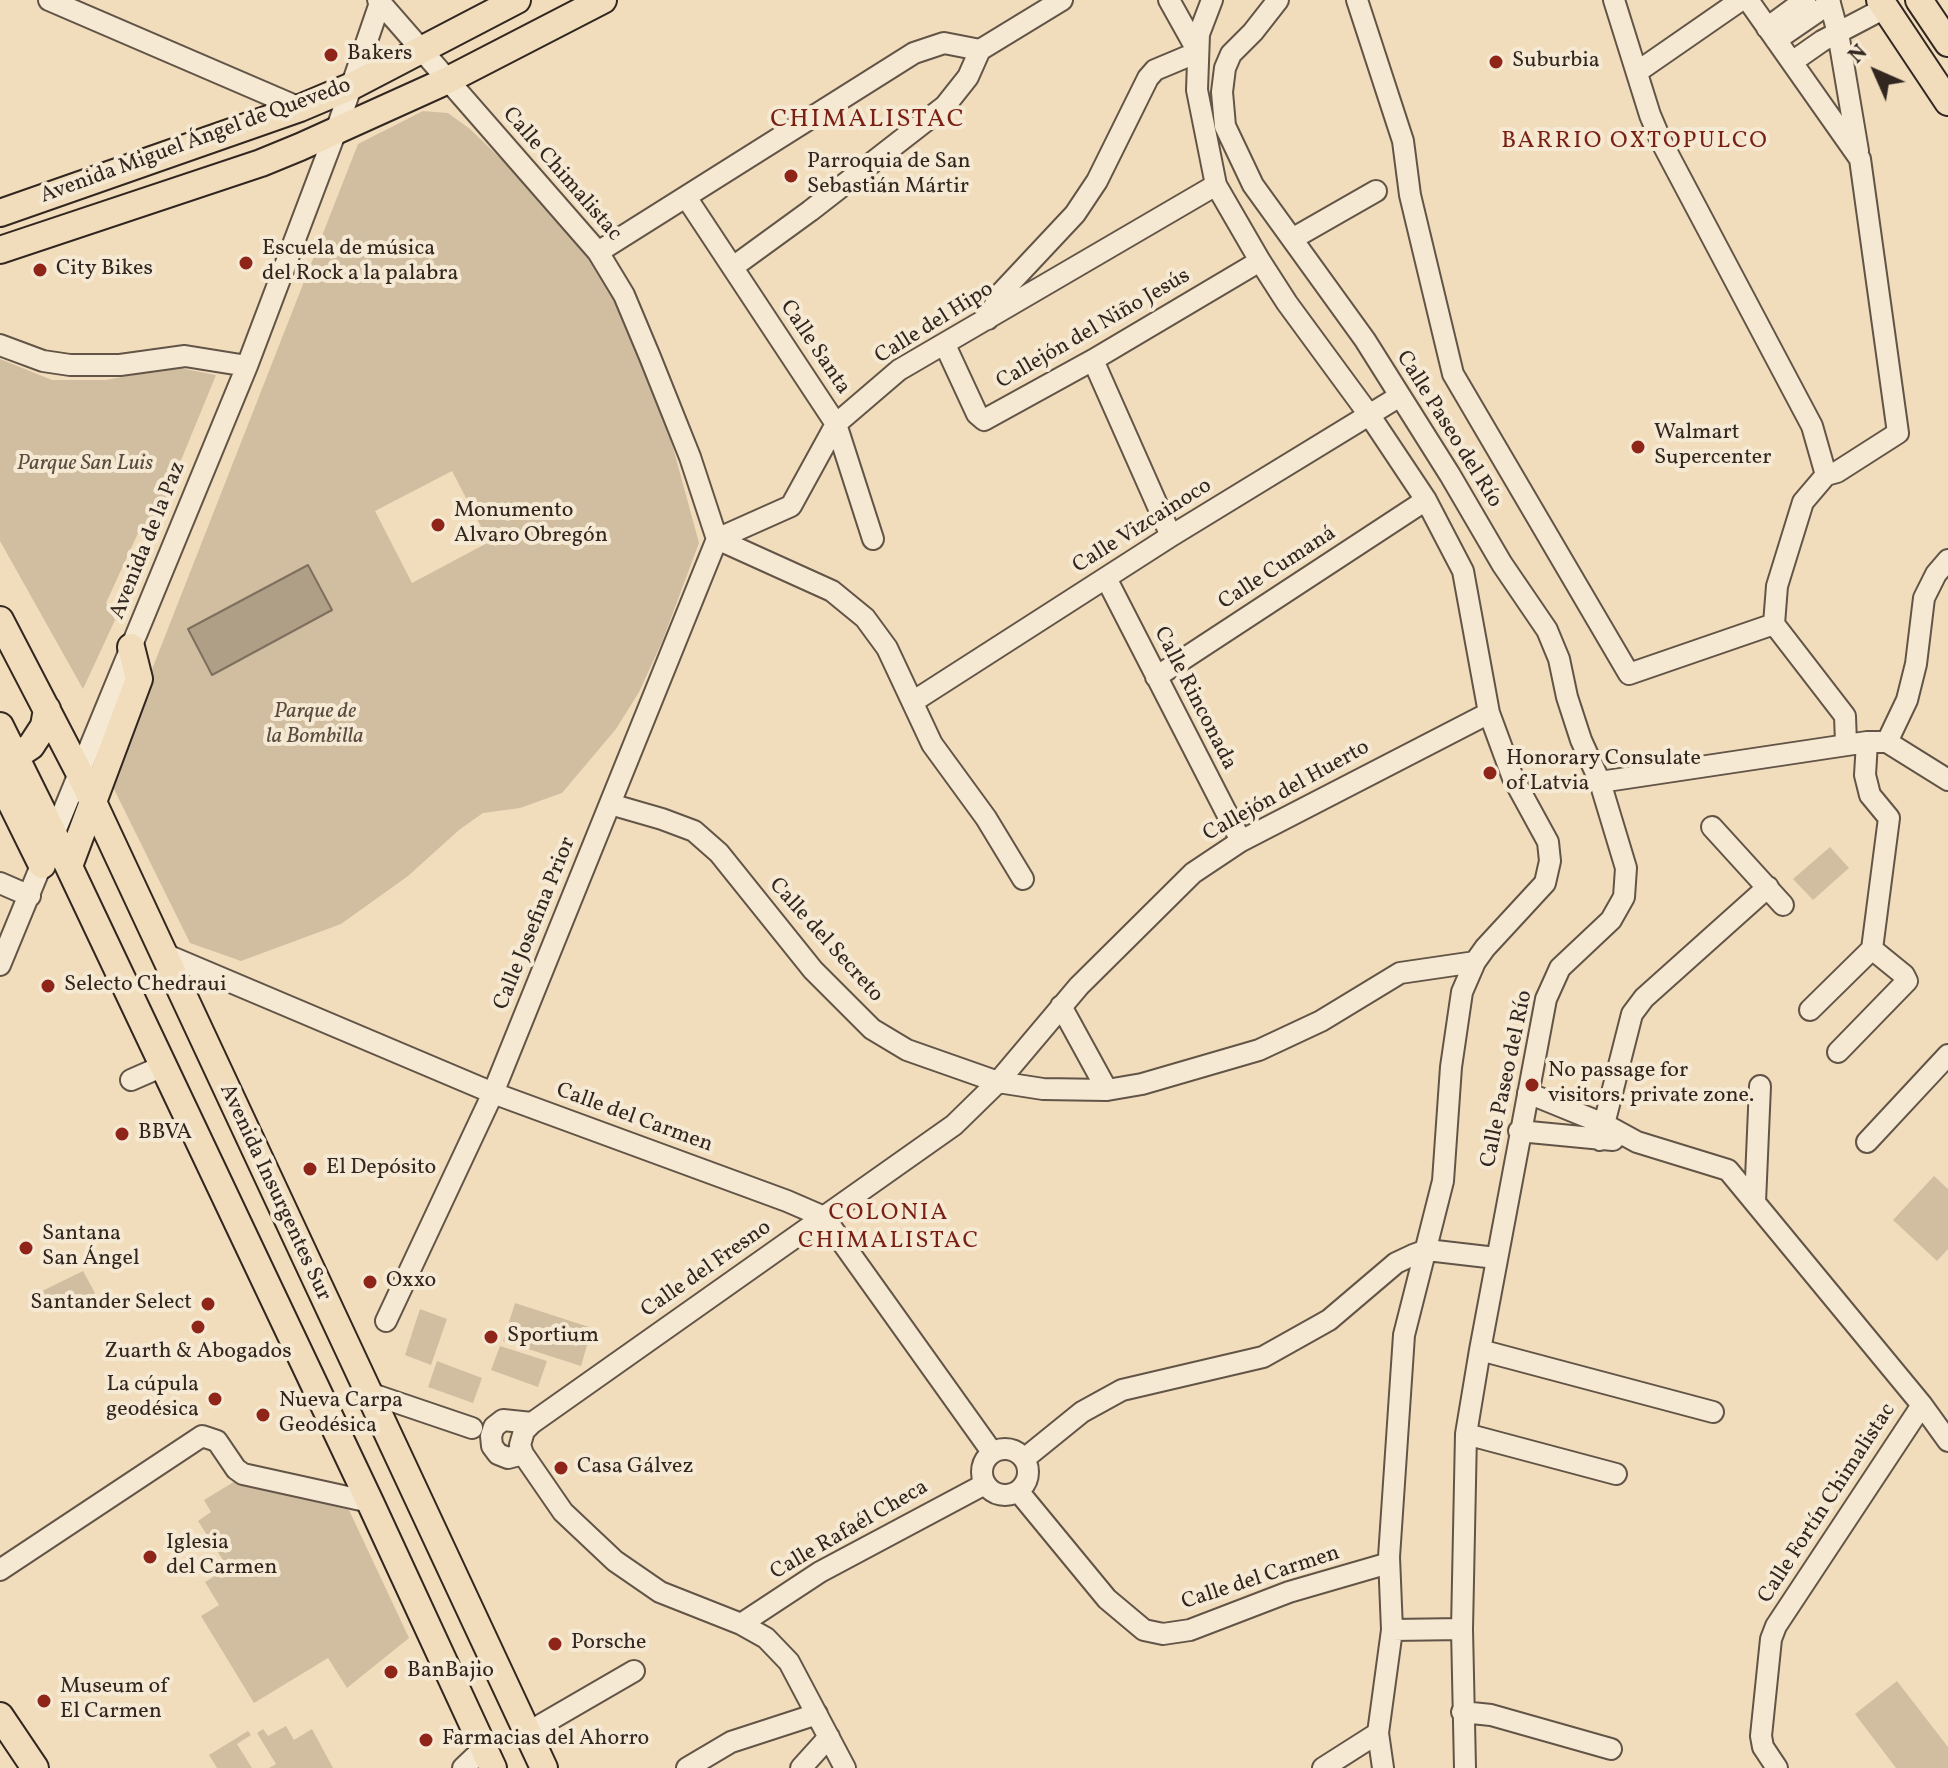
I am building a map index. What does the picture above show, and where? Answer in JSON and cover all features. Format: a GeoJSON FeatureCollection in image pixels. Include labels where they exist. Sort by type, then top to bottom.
{"type":"FeatureCollection","features":[{"type":"Feature","properties":{"kind":"main road","name":"Avenida Miguel Ángel de Quevedo"},"geometry":{"type":"LineString","coordinates":[[0,213],[300,108],[352,86],[517,0]]}},
{"type":"Feature","properties":{"kind":"main road","name":"Avenida Miguel Ángel de Quevedo"},"geometry":{"type":"LineString","coordinates":[[0,250],[261,163],[446,81],[603,0]]}},
{"type":"Feature","properties":{"kind":"main road"},"geometry":{"type":"LineString","coordinates":[[1925,2],[1948,43]]}},
{"type":"Feature","properties":{"kind":"main road"},"geometry":{"type":"LineString","coordinates":[[1882,4],[1948,102]]}},
{"type":"Feature","properties":{"kind":"main road","name":"Avenida Insurgentes Sur"},"geometry":{"type":"LineString","coordinates":[[0,620],[79,772],[544,1768]]}},
{"type":"Feature","properties":{"kind":"main road"},"geometry":{"type":"LineString","coordinates":[[69,866],[139,679],[131,647]]}},
{"type":"Feature","properties":{"kind":"main road"},"geometry":{"type":"LineString","coordinates":[[8,756],[31,746],[44,726],[47,709]]}},
{"type":"Feature","properties":{"kind":"main road","name":"Avenida Insurgentes Sur"},"geometry":{"type":"LineString","coordinates":[[0,726],[8,756],[69,866],[488,1758]]}},
{"type":"Feature","properties":{"kind":"main road"},"geometry":{"type":"LineString","coordinates":[[0,780],[42,865]]}},
{"type":"Feature","properties":{"kind":"main road"},"geometry":{"type":"LineString","coordinates":[[0,1716],[35,1768]]}},
{"type":"Feature","properties":{"kind":"street"},"geometry":{"type":"LineString","coordinates":[[49,0],[300,108]]}},
{"type":"Feature","properties":{"kind":"street"},"geometry":{"type":"LineString","coordinates":[[733,267],[945,106],[968,77],[980,50],[1062,0]]}},
{"type":"Feature","properties":{"kind":"street"},"geometry":{"type":"LineString","coordinates":[[1169,0],[1198,52],[1212,57],[1231,54],[1278,0]]}},
{"type":"Feature","properties":{"kind":"street","name":"Calle Paseo del Río"},"geometry":{"type":"LineString","coordinates":[[1212,0],[1199,34],[1197,90],[1216,185],[1260,261],[1426,500],[1463,571],[1489,713],[1513,778],[1548,842],[1550,861],[1545,883],[1485,948],[1462,992],[1451,1067],[1443,1181],[1404,1335],[1389,1563],[1392,1630],[1378,1733],[1383,1768]]}},
{"type":"Feature","properties":{"kind":"street"},"geometry":{"type":"LineString","coordinates":[[1357,0],[1403,141],[1410,195],[1453,374],[1629,674],[1774,624]]}},
{"type":"Feature","properties":{"kind":"street"},"geometry":{"type":"LineString","coordinates":[[1614,0],[1661,141],[1816,434],[1826,475]]}},
{"type":"Feature","properties":{"kind":"street"},"geometry":{"type":"LineString","coordinates":[[1637,72],[1741,0]]}},
{"type":"Feature","properties":{"kind":"street"},"geometry":{"type":"LineString","coordinates":[[1748,0],[1860,159]]}},
{"type":"Feature","properties":{"kind":"street"},"geometry":{"type":"LineString","coordinates":[[1780,45],[1805,0]]}},
{"type":"Feature","properties":{"kind":"street","name":"Calle Chimalistac"},"geometry":{"type":"LineString","coordinates":[[380,1],[446,81],[598,252],[624,295],[650,357],[690,457],[717,539]]}},
{"type":"Feature","properties":{"kind":"street","name":"Avenida de la Paz"},"geometry":{"type":"LineString","coordinates":[[0,965],[247,366],[336,131],[380,1]]}},
{"type":"Feature","properties":{"kind":"street"},"geometry":{"type":"LineString","coordinates":[[1780,45],[1833,13],[1882,4]]}},
{"type":"Feature","properties":{"kind":"street"},"geometry":{"type":"LineString","coordinates":[[1833,13],[1860,159],[1898,433],[1837,472],[1826,475],[1803,502],[1777,586],[1774,624],[1845,716],[1846,743]]}},
{"type":"Feature","properties":{"kind":"street"},"geometry":{"type":"LineString","coordinates":[[1780,45],[1833,13]]}},
{"type":"Feature","properties":{"kind":"street"},"geometry":{"type":"LineString","coordinates":[[598,252],[914,53],[944,43],[980,50]]}},
{"type":"Feature","properties":{"kind":"street"},"geometry":{"type":"LineString","coordinates":[[988,319],[1000,294],[1083,203],[1148,78],[1155,70],[1198,52]]}},
{"type":"Feature","properties":{"kind":"street","name":"Calle Paseo del Río"},"geometry":{"type":"LineString","coordinates":[[1231,54],[1225,68],[1222,92],[1225,126],[1253,185],[1365,340],[1502,564],[1547,630],[1559,659],[1581,740],[1600,782],[1626,868],[1624,897],[1611,920],[1560,968],[1546,999],[1496,1258],[1466,1434],[1462,1629],[1465,1768]]}},
{"type":"Feature","properties":{"kind":"street","name":"Calle del Hipo"},"geometry":{"type":"LineString","coordinates":[[717,539],[791,506],[836,424],[899,370],[1216,185]]}},
{"type":"Feature","properties":{"kind":"street"},"geometry":{"type":"LineString","coordinates":[[1292,239],[1376,191]]}},
{"type":"Feature","properties":{"kind":"street","name":"Calle Santa"},"geometry":{"type":"LineString","coordinates":[[686,197],[836,424],[873,539]]}},
{"type":"Feature","properties":{"kind":"street","name":"Callejón del Niño Jesús"},"geometry":{"type":"LineString","coordinates":[[945,345],[977,414],[984,420],[1093,360],[1260,261]]}},
{"type":"Feature","properties":{"kind":"street"},"geometry":{"type":"LineString","coordinates":[[0,345],[43,361],[70,365],[120,365],[185,356],[247,366]]}},
{"type":"Feature","properties":{"kind":"street"},"geometry":{"type":"LineString","coordinates":[[1093,360],[1171,536]]}},
{"type":"Feature","properties":{"kind":"street","name":"Calle Vizcainoco"},"geometry":{"type":"LineString","coordinates":[[914,701],[1171,536],[1400,396]]}},
{"type":"Feature","properties":{"kind":"street","name":"Calle Cumaná"},"geometry":{"type":"LineString","coordinates":[[1156,677],[1426,500]]}},
{"type":"Feature","properties":{"kind":"street"},"geometry":{"type":"LineString","coordinates":[[717,539],[832,591],[865,618],[887,648],[932,744],[986,818],[1023,879]]}},
{"type":"Feature","properties":{"kind":"street","name":"Calle Josefina Prior"},"geometry":{"type":"LineString","coordinates":[[386,1321],[493,1093],[717,539]]}},
{"type":"Feature","properties":{"kind":"street"},"geometry":{"type":"LineString","coordinates":[[1810,1010],[1872,949],[1889,818],[1870,795],[1865,775],[1877,742],[1907,700],[1916,664],[1924,598],[1936,574],[1948,560]]}},
{"type":"Feature","properties":{"kind":"street","name":"Calle Rinconada"},"geometry":{"type":"LineString","coordinates":[[1106,578],[1241,841]]}},
{"type":"Feature","properties":{"kind":"street","name":"Callejón del Huerto"},"geometry":{"type":"LineString","coordinates":[[998,1082],[1061,1006],[1193,873],[1241,841],[1489,713]]}},
{"type":"Feature","properties":{"kind":"street"},"geometry":{"type":"LineString","coordinates":[[1600,782],[1846,743],[1877,742],[1948,780]]}},
{"type":"Feature","properties":{"kind":"street","name":"Calle del Secreto"},"geometry":{"type":"LineString","coordinates":[[610,804],[694,831],[719,853],[813,970],[872,1029],[907,1050],[998,1082],[1043,1089],[1107,1090],[1156,1080],[1259,1050],[1321,1021],[1400,973],[1475,962]]}},
{"type":"Feature","properties":{"kind":"street"},"geometry":{"type":"LineString","coordinates":[[1712,827],[1783,905]]}},
{"type":"Feature","properties":{"kind":"street"},"geometry":{"type":"LineString","coordinates":[[0,883],[30,896]]}},
{"type":"Feature","properties":{"kind":"street"},"geometry":{"type":"LineString","coordinates":[[1602,1132],[1632,1014],[1644,998],[1768,887]]}},
{"type":"Feature","properties":{"kind":"street"},"geometry":{"type":"LineString","coordinates":[[1838,1052],[1907,981],[1904,975],[1872,949]]}},
{"type":"Feature","properties":{"kind":"street","name":"Calle del Carmen"},"geometry":{"type":"LineString","coordinates":[[162,953],[493,1093],[824,1217]]}},
{"type":"Feature","properties":{"kind":"street"},"geometry":{"type":"LineString","coordinates":[[1061,1006],[1107,1090]]}},
{"type":"Feature","properties":{"kind":"street"},"geometry":{"type":"LineString","coordinates":[[1867,1142],[1948,1055]]}},
{"type":"Feature","properties":{"kind":"street"},"geometry":{"type":"LineString","coordinates":[[131,1080],[163,1066]]}},
{"type":"Feature","properties":{"kind":"street","name":"Calle del Fresno"},"geometry":{"type":"LineString","coordinates":[[741,1624],[660,1592],[615,1561],[563,1512],[525,1438],[954,1125],[998,1082]]}},
{"type":"Feature","properties":{"kind":"street"},"geometry":{"type":"LineString","coordinates":[[1755,1202],[1760,1086]]}},
{"type":"Feature","properties":{"kind":"street","name":"Calle Fortín Chimalistac"},"geometry":{"type":"LineString","coordinates":[[1528,1093],[1602,1132],[1728,1170],[1922,1405],[1948,1441]]}},
{"type":"Feature","properties":{"kind":"street","name":"Calle Fortín Chimalistac"},"geometry":{"type":"LineString","coordinates":[[1519,1131],[1602,1132]]}},
{"type":"Feature","properties":{"kind":"street"},"geometry":{"type":"LineString","coordinates":[[824,1217],[992,1452]]}},
{"type":"Feature","properties":{"kind":"street"},"geometry":{"type":"LineString","coordinates":[[1024,1459],[1082,1412],[1122,1390],[1263,1357],[1329,1320],[1396,1263],[1427,1250],[1496,1258]]}},
{"type":"Feature","properties":{"kind":"street"},"geometry":{"type":"LineString","coordinates":[[1480,1350],[1713,1412]]}},
{"type":"Feature","properties":{"kind":"street"},"geometry":{"type":"LineString","coordinates":[[366,1392],[472,1428]]}},
{"type":"Feature","properties":{"kind":"street","name":"Calle Fortín Chimalistac"},"geometry":{"type":"LineString","coordinates":[[1777,1768],[1763,1747],[1761,1736],[1771,1639],[1776,1626],[1922,1405]]}},
{"type":"Feature","properties":{"kind":"street"},"geometry":{"type":"LineString","coordinates":[[1466,1434],[1616,1474]]}},
{"type":"Feature","properties":{"kind":"street"},"geometry":{"type":"LineString","coordinates":[[0,1570],[202,1436],[217,1441],[236,1469],[243,1474],[370,1502]]}},
{"type":"Feature","properties":{"kind":"street"},"geometry":{"type":"LineString","coordinates":[[1009,1449],[1024,1459],[1027,1476],[1018,1491],[1000,1494],[985,1484],[982,1467],[992,1452],[1009,1449]]}},
{"type":"Feature","properties":{"kind":"street","name":"Calle Rafaél Checa"},"geometry":{"type":"LineString","coordinates":[[741,1624],[820,1572],[985,1484]]}},
{"type":"Feature","properties":{"kind":"street","name":"Calle del Carmen"},"geometry":{"type":"LineString","coordinates":[[1018,1491],[1107,1599],[1144,1630],[1163,1634],[1190,1630],[1289,1592],[1389,1563]]}},
{"type":"Feature","properties":{"kind":"street"},"geometry":{"type":"LineString","coordinates":[[741,1624],[766,1638],[789,1662],[845,1768]]}},
{"type":"Feature","properties":{"kind":"street"},"geometry":{"type":"LineString","coordinates":[[1392,1630],[1462,1629]]}},
{"type":"Feature","properties":{"kind":"street"},"geometry":{"type":"LineString","coordinates":[[527,1733],[634,1671]]}},
{"type":"Feature","properties":{"kind":"street"},"geometry":{"type":"LineString","coordinates":[[1462,1712],[1491,1715],[1611,1749]]}},
{"type":"Feature","properties":{"kind":"street"},"geometry":{"type":"LineString","coordinates":[[687,1768],[731,1742],[817,1714]]}},
{"type":"Feature","properties":{"kind":"street"},"geometry":{"type":"LineString","coordinates":[[1323,1768],[1378,1733]]}},
{"type":"Feature","properties":{"kind":"street"},"geometry":{"type":"LineString","coordinates":[[801,1768],[829,1737]]}},
{"type":"Feature","properties":{"kind":"street"},"geometry":{"type":"LineString","coordinates":[[463,1768],[488,1758]]}},
{"type":"Feature","properties":{"kind":"green space","name":"Parque de la Bombilla"},"geometry":{"type":"Polygon","coordinates":[[[423,111],[448,113],[470,129],[525,182],[601,273],[617,303],[668,429],[699,543],[662,642],[639,692],[616,729],[562,793],[520,808],[483,813],[459,830],[408,876],[341,924],[241,961],[190,943],[109,779],[358,144],[423,111]],[[452,471],[375,511],[412,583],[489,542],[452,471]]]}},
{"type":"Feature","properties":{"kind":"green space","name":"Parque San Luis"},"geometry":{"type":"Polygon","coordinates":[[[0,359],[52,380],[106,380],[175,367],[216,375],[150,536],[139,531],[106,603],[115,620],[83,689],[0,541],[0,359]]]}},
{"type":"Feature","properties":{"kind":"green space"},"geometry":{"type":"Polygon","coordinates":[[[1830,847],[1849,868],[1813,900],[1793,879],[1830,847]]]}},
{"type":"Feature","properties":{"kind":"green space"},"geometry":{"type":"Polygon","coordinates":[[[1934,1176],[1948,1189],[1948,1249],[1937,1261],[1893,1220],[1934,1176]]]}},
{"type":"Feature","properties":{"kind":"green space"},"geometry":{"type":"Polygon","coordinates":[[[83,1271],[95,1293],[62,1311],[56,1301],[40,1292],[83,1271]]]}},
{"type":"Feature","properties":{"kind":"green space"},"geometry":{"type":"Polygon","coordinates":[[[515,1303],[592,1328],[581,1366],[503,1341],[515,1303]]]}},
{"type":"Feature","properties":{"kind":"green space"},"geometry":{"type":"Polygon","coordinates":[[[420,1309],[447,1319],[431,1365],[405,1355],[420,1309]]]}},
{"type":"Feature","properties":{"kind":"green space"},"geometry":{"type":"Polygon","coordinates":[[[500,1346],[547,1361],[538,1387],[491,1370],[500,1346]]]}},
{"type":"Feature","properties":{"kind":"green space"},"geometry":{"type":"Polygon","coordinates":[[[437,1361],[482,1378],[473,1403],[428,1387],[437,1361]]]}},
{"type":"Feature","properties":{"kind":"green space"},"geometry":{"type":"Polygon","coordinates":[[[237,1480],[349,1510],[409,1638],[347,1688],[328,1658],[254,1703],[201,1616],[219,1605],[205,1582],[228,1568],[198,1521],[211,1512],[204,1500],[237,1480]]]}},
{"type":"Feature","properties":{"kind":"green space"},"geometry":{"type":"Polygon","coordinates":[[[1897,1681],[1948,1747],[1948,1768],[1896,1768],[1855,1714],[1897,1681]]]}},
{"type":"Feature","properties":{"kind":"green space"},"geometry":{"type":"Polygon","coordinates":[[[286,1726],[294,1740],[312,1729],[333,1768],[269,1768],[276,1764],[257,1733],[263,1729],[268,1736],[286,1726]]]}},
{"type":"Feature","properties":{"kind":"green space"},"geometry":{"type":"Polygon","coordinates":[[[248,1731],[251,1735],[237,1744],[252,1768],[217,1768],[209,1755],[248,1731]]]}},
{"type":"Feature","properties":{"kind":"shaded area"},"geometry":{"type":"Polygon","coordinates":[[[308,565],[332,610],[212,675],[188,629],[308,565]]]}},
{"type":"Feature","properties":{"kind":"place","name":"Bakers"},"geometry":{"type":"Point","coordinates":[331,55]}},
{"type":"Feature","properties":{"kind":"place","name":"Suburbia"},"geometry":{"type":"Point","coordinates":[1496,62]}},
{"type":"Feature","properties":{"kind":"place","name":"Parroquia de San Sebastián Mártir"},"geometry":{"type":"Point","coordinates":[791,176]}},
{"type":"Feature","properties":{"kind":"place","name":"Escuela de música del Rock a la palabra"},"geometry":{"type":"Point","coordinates":[246,263]}},
{"type":"Feature","properties":{"kind":"place","name":"City Bikes"},"geometry":{"type":"Point","coordinates":[40,270]}},
{"type":"Feature","properties":{"kind":"place","name":"Walmart Supercenter"},"geometry":{"type":"Point","coordinates":[1638,447]}},
{"type":"Feature","properties":{"kind":"place","name":"Monumento Alvaro Obregón"},"geometry":{"type":"Point","coordinates":[438,525]}},
{"type":"Feature","properties":{"kind":"place","name":"Honorary Consulate of Latvia"},"geometry":{"type":"Point","coordinates":[1490,773]}},
{"type":"Feature","properties":{"kind":"place","name":"Selecto Chedraui"},"geometry":{"type":"Point","coordinates":[48,986]}},
{"type":"Feature","properties":{"kind":"place","name":"No passage for visitors. private zone."},"geometry":{"type":"Point","coordinates":[1532,1085]}},
{"type":"Feature","properties":{"kind":"place","name":"BBVA"},"geometry":{"type":"Point","coordinates":[122,1134]}},
{"type":"Feature","properties":{"kind":"place","name":"El Depósito"},"geometry":{"type":"Point","coordinates":[310,1169]}},
{"type":"Feature","properties":{"kind":"place","name":"Santana San Ángel"},"geometry":{"type":"Point","coordinates":[26,1248]}},
{"type":"Feature","properties":{"kind":"place","name":"Oxxo"},"geometry":{"type":"Point","coordinates":[370,1282]}},
{"type":"Feature","properties":{"kind":"place","name":"Santander Select"},"geometry":{"type":"Point","coordinates":[208,1304]}},
{"type":"Feature","properties":{"kind":"place","name":"Zuarth & Abogados"},"geometry":{"type":"Point","coordinates":[198,1327]}},
{"type":"Feature","properties":{"kind":"place","name":"Sportium"},"geometry":{"type":"Point","coordinates":[491,1337]}},
{"type":"Feature","properties":{"kind":"place","name":"La cúpula geodésica"},"geometry":{"type":"Point","coordinates":[215,1399]}},
{"type":"Feature","properties":{"kind":"place","name":"Nueva Carpa Geodésica"},"geometry":{"type":"Point","coordinates":[263,1415]}},
{"type":"Feature","properties":{"kind":"place","name":"Casa Gálvez"},"geometry":{"type":"Point","coordinates":[561,1468]}},
{"type":"Feature","properties":{"kind":"place","name":"Iglesia del Carmen"},"geometry":{"type":"Point","coordinates":[150,1557]}},
{"type":"Feature","properties":{"kind":"place","name":"Porsche"},"geometry":{"type":"Point","coordinates":[555,1644]}},
{"type":"Feature","properties":{"kind":"place","name":"BanBajio"},"geometry":{"type":"Point","coordinates":[391,1672]}},
{"type":"Feature","properties":{"kind":"place","name":"Museum of El Carmen"},"geometry":{"type":"Point","coordinates":[44,1701]}},
{"type":"Feature","properties":{"kind":"place","name":"Farmacias del Ahorro"},"geometry":{"type":"Point","coordinates":[426,1740]}},
{"type":"Feature","properties":{"kind":"district","name":"CHIMALISTAC"},"geometry":{"type":"Point","coordinates":[868,121]}},
{"type":"Feature","properties":{"kind":"district","name":"BARRIO OXTOPULCO"},"geometry":{"type":"Point","coordinates":[1635,143]}},
{"type":"Feature","properties":{"kind":"district","name":"COLONIA CHIMALISTAC"},"geometry":{"type":"Point","coordinates":[889,1229]}}]}
